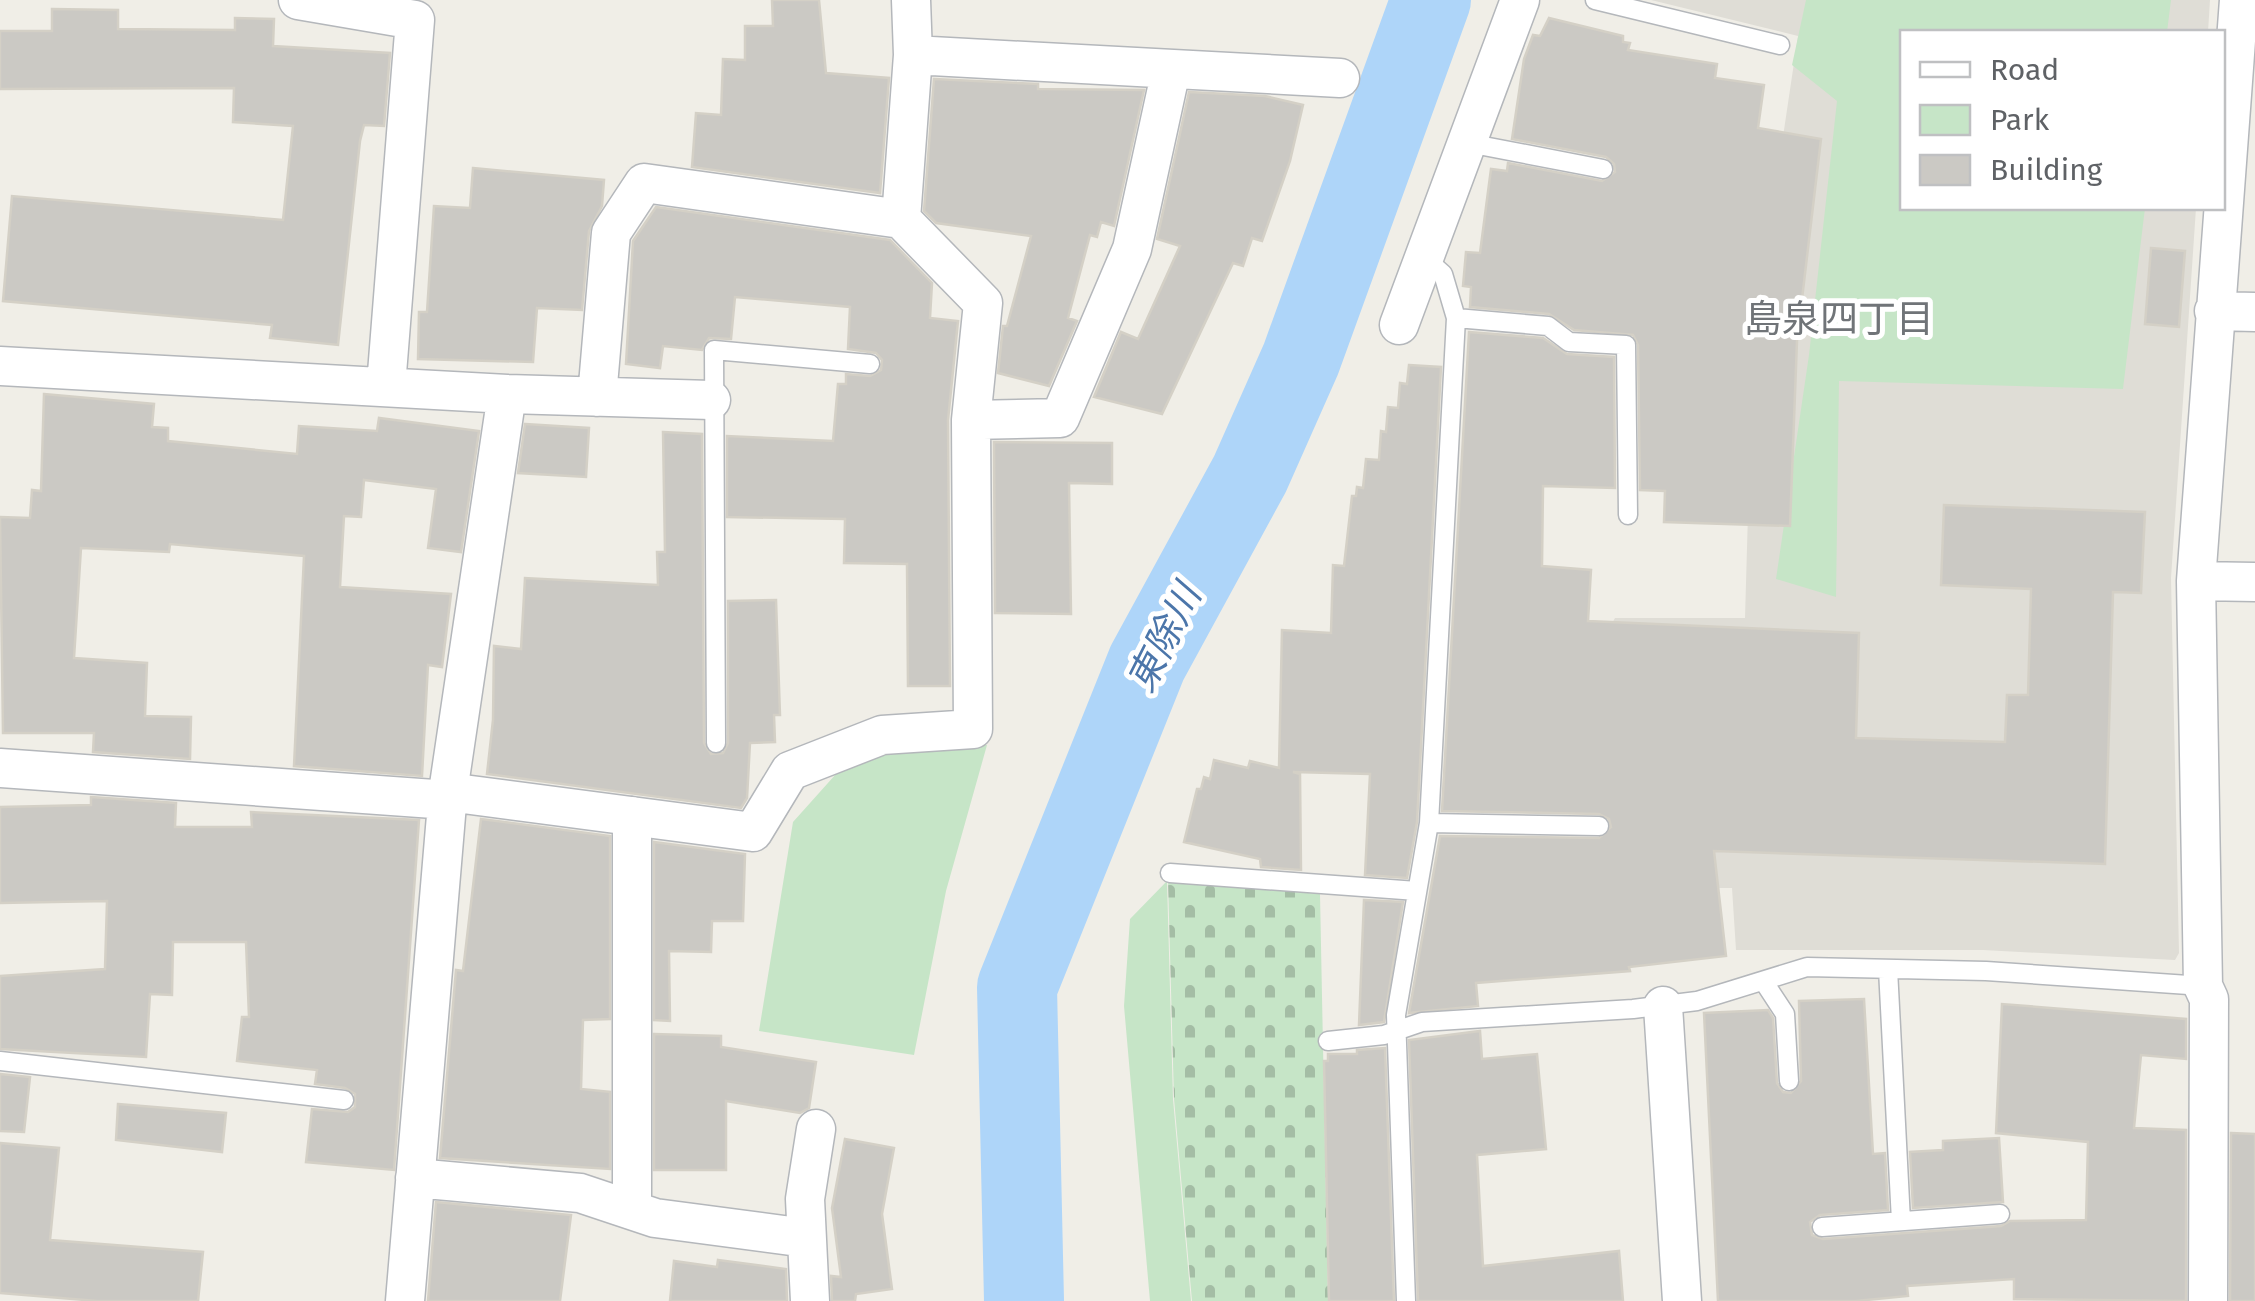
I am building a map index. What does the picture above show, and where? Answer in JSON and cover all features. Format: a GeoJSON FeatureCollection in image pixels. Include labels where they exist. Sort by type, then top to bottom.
{"type":"FeatureCollection","features":[{"type":"Feature","properties":{"kind":"street"},"geometry":{"type":"LineString","coordinates":[[298,0],[415,20],[386,386]]}},
{"type":"Feature","properties":{"kind":"street"},"geometry":{"type":"LineString","coordinates":[[902,219],[913,56],[911,0]]}},
{"type":"Feature","properties":{"kind":"street"},"geometry":{"type":"LineString","coordinates":[[1399,324],[1520,0]]}},
{"type":"Feature","properties":{"kind":"street"},"geometry":{"type":"LineString","coordinates":[[2208,1301],[2209,999],[2203,986],[2196,582],[2214,311],[2245,39],[2238,0]]}},
{"type":"Feature","properties":{"kind":"street"},"geometry":{"type":"LineString","coordinates":[[913,56],[1340,78]]}},
{"type":"Feature","properties":{"kind":"street"},"geometry":{"type":"LineString","coordinates":[[971,420],[1060,418],[1132,249],[1172,70]]}},
{"type":"Feature","properties":{"kind":"street"},"geometry":{"type":"LineString","coordinates":[[0,768],[448,796],[753,832],[790,771],[882,735],[972,728],[971,420],[983,303],[902,219],[644,183],[611,233],[597,396]]}},
{"type":"Feature","properties":{"kind":"street"},"geometry":{"type":"LineString","coordinates":[[2214,311],[2255,312]]}},
{"type":"Feature","properties":{"kind":"street"},"geometry":{"type":"LineString","coordinates":[[0,366],[507,394],[712,400]]}},
{"type":"Feature","properties":{"kind":"street"},"geometry":{"type":"LineString","coordinates":[[405,1301],[448,796],[507,394]]}},
{"type":"Feature","properties":{"kind":"street"},"geometry":{"type":"LineString","coordinates":[[2196,582],[2255,582]]}},
{"type":"Feature","properties":{"kind":"street"},"geometry":{"type":"LineString","coordinates":[[632,816],[632,1210]]}},
{"type":"Feature","properties":{"kind":"street"},"geometry":{"type":"LineString","coordinates":[[1663,1006],[1682,1301]]}},
{"type":"Feature","properties":{"kind":"street"},"geometry":{"type":"LineString","coordinates":[[810,1301],[805,1200],[816,1128]]}},
{"type":"Feature","properties":{"kind":"street"},"geometry":{"type":"LineString","coordinates":[[416,1178],[580,1193],[655,1218],[806,1238]]}},
{"type":"Feature","properties":{"kind":"lane"},"geometry":{"type":"LineString","coordinates":[[1596,0],[1780,45]]}},
{"type":"Feature","properties":{"kind":"lane"},"geometry":{"type":"LineString","coordinates":[[1468,142],[1603,169]]}},
{"type":"Feature","properties":{"kind":"lane"},"geometry":{"type":"LineString","coordinates":[[1406,1301],[1396,1031],[1429,823],[1456,318],[1443,274],[1426,258]]}},
{"type":"Feature","properties":{"kind":"lane"},"geometry":{"type":"LineString","coordinates":[[1456,318],[1548,326],[1570,342],[1626,345],[1628,516]]}},
{"type":"Feature","properties":{"kind":"lane"},"geometry":{"type":"LineString","coordinates":[[716,743],[714,350],[870,364]]}},
{"type":"Feature","properties":{"kind":"lane"},"geometry":{"type":"LineString","coordinates":[[1429,823],[1599,826]]}},
{"type":"Feature","properties":{"kind":"lane"},"geometry":{"type":"LineString","coordinates":[[1170,873],[1417,891]]}},
{"type":"Feature","properties":{"kind":"lane"},"geometry":{"type":"LineString","coordinates":[[1328,1041],[1396,1031],[1422,1022],[1663,1006],[1764,982],[1807,967],[2203,986]]}},
{"type":"Feature","properties":{"kind":"lane"},"geometry":{"type":"LineString","coordinates":[[1888,968],[1900,1221]]}},
{"type":"Feature","properties":{"kind":"lane"},"geometry":{"type":"LineString","coordinates":[[1764,982],[1785,1014],[1789,1081]]}},
{"type":"Feature","properties":{"kind":"lane"},"geometry":{"type":"LineString","coordinates":[[0,1061],[344,1100]]}},
{"type":"Feature","properties":{"kind":"lane"},"geometry":{"type":"LineString","coordinates":[[1822,1227],[2000,1214]]}},
{"type":"Feature","properties":{"kind":"shaded area"},"geometry":{"type":"Polygon","coordinates":[[[1651,0],[2210,0],[2208,30],[1900,30],[1900,210],[2196,210],[2171,578],[2179,953],[2175,960],[1983,950],[1736,950],[1732,888],[1706,888],[1602,857],[1599,743],[1610,627],[1615,618],[1745,618],[1753,338],[1798,36],[1651,0]]]}},
{"type":"Feature","properties":{"kind":"green space"},"geometry":{"type":"Polygon","coordinates":[[[1806,0],[2171,0],[2167,30],[1900,30],[1900,210],[2145,210],[2123,389],[1839,381],[1836,597],[1776,579],[1809,355],[1837,101],[1792,65],[1806,0]]]}},
{"type":"Feature","properties":{"kind":"green space"},"geometry":{"type":"Polygon","coordinates":[[[987,745],[946,891],[914,1055],[759,1031],[793,822],[836,774],[892,750],[987,745]]]}},
{"type":"Feature","properties":{"kind":"green space"},"geometry":{"type":"Polygon","coordinates":[[[1167,881],[1173,1099],[1191,1301],[1150,1301],[1124,1006],[1130,919],[1167,881]]]}},
{"type":"Feature","properties":{"kind":"green space"},"geometry":{"type":"Polygon","coordinates":[[[1168,881],[1320,894],[1328,1301],[1192,1301],[1174,1099],[1168,881]]]}},
{"type":"Feature","properties":{"kind":"building"},"geometry":{"type":"Polygon","coordinates":[[[772,0],[819,0],[826,73],[889,78],[880,193],[692,167],[696,113],[721,115],[723,59],[745,60],[745,26],[773,26],[772,0]]]}},
{"type":"Feature","properties":{"kind":"building"},"geometry":{"type":"Polygon","coordinates":[[[52,9],[118,10],[118,29],[235,30],[235,18],[274,19],[273,46],[390,53],[384,126],[364,125],[360,141],[338,345],[270,338],[272,325],[3,301],[12,196],[283,220],[293,126],[233,122],[234,88],[0,89],[0,31],[52,31],[52,9]]]}},
{"type":"Feature","properties":{"kind":"building"},"geometry":{"type":"Polygon","coordinates":[[[1549,18],[1623,36],[1623,42],[1630,43],[1628,50],[1717,64],[1715,78],[1764,85],[1758,128],[1821,139],[1797,341],[1790,526],[1664,522],[1665,491],[1640,490],[1638,345],[1633,335],[1574,330],[1549,314],[1470,307],[1471,287],[1463,286],[1466,252],[1480,253],[1491,169],[1507,171],[1508,163],[1602,181],[1615,172],[1614,164],[1606,157],[1512,139],[1524,59],[1533,35],[1540,36],[1549,18]]]}},
{"type":"Feature","properties":{"kind":"building"},"geometry":{"type":"Polygon","coordinates":[[[934,79],[1038,84],[1038,89],[1144,90],[1114,226],[1101,222],[1097,237],[1090,235],[1068,318],[1077,321],[1049,386],[998,373],[1003,326],[1007,326],[1031,236],[936,223],[924,211],[934,79]]]}},
{"type":"Feature","properties":{"kind":"building"},"geometry":{"type":"Polygon","coordinates":[[[1189,92],[1265,96],[1303,105],[1290,161],[1262,241],[1252,238],[1243,266],[1233,263],[1162,414],[1094,397],[1121,332],[1138,339],[1180,246],[1157,239],[1189,92]]]}},
{"type":"Feature","properties":{"kind":"building"},"geometry":{"type":"Polygon","coordinates":[[[473,168],[604,180],[602,206],[589,231],[582,310],[537,308],[533,362],[418,359],[419,312],[427,312],[434,206],[470,208],[473,168]]]}},
{"type":"Feature","properties":{"kind":"building"},"geometry":{"type":"Polygon","coordinates":[[[656,207],[890,240],[932,283],[930,318],[958,321],[948,420],[950,686],[908,686],[907,564],[844,563],[845,519],[727,517],[727,436],[833,441],[838,384],[846,384],[846,374],[870,376],[881,370],[882,360],[876,353],[848,349],[850,307],[735,297],[731,339],[709,338],[702,350],[663,346],[660,368],[626,364],[633,241],[656,207]]]}},
{"type":"Feature","properties":{"kind":"building"},"geometry":{"type":"Polygon","coordinates":[[[2151,248],[2185,251],[2179,327],[2145,324],[2151,248]]]}},
{"type":"Feature","properties":{"kind":"building"},"geometry":{"type":"Polygon","coordinates":[[[1469,332],[1543,338],[1567,354],[1614,357],[1615,488],[1543,486],[1542,566],[1591,570],[1588,621],[1859,633],[1856,738],[2005,742],[2007,695],[2028,695],[2031,589],[1941,585],[1944,505],[2145,512],[2141,593],[2113,592],[2105,864],[1714,851],[1726,956],[1629,967],[1630,971],[1476,983],[1478,1006],[1409,1013],[1440,836],[1599,838],[1611,827],[1609,819],[1599,814],[1442,811],[1469,332]]]}},
{"type":"Feature","properties":{"kind":"building"},"geometry":{"type":"Polygon","coordinates":[[[1409,365],[1441,367],[1417,822],[1407,878],[1365,875],[1370,774],[1293,772],[1300,774],[1301,870],[1261,867],[1260,859],[1184,842],[1197,789],[1201,789],[1204,777],[1210,779],[1214,760],[1248,768],[1250,761],[1279,768],[1282,630],[1331,633],[1333,565],[1344,566],[1352,496],[1356,496],[1357,487],[1363,488],[1366,459],[1379,460],[1388,407],[1398,408],[1400,383],[1407,384],[1409,365]]]}},
{"type":"Feature","properties":{"kind":"building"},"geometry":{"type":"Polygon","coordinates":[[[44,394],[154,404],[152,427],[168,428],[168,441],[297,454],[299,426],[377,431],[379,418],[479,431],[461,552],[428,548],[436,489],[364,480],[361,517],[344,516],[340,587],[451,594],[442,667],[428,665],[422,776],[294,766],[304,556],[170,544],[169,552],[81,548],[74,658],[147,663],[145,716],[191,717],[190,759],[93,752],[94,733],[3,733],[0,517],[30,518],[32,490],[41,491],[44,394]]]}},
{"type":"Feature","properties":{"kind":"building"},"geometry":{"type":"Polygon","coordinates":[[[525,424],[589,428],[586,477],[518,473],[525,424]]]}},
{"type":"Feature","properties":{"kind":"building"},"geometry":{"type":"Polygon","coordinates":[[[663,432],[702,434],[704,743],[711,754],[723,753],[728,743],[728,601],[776,600],[780,715],[774,715],[775,742],[750,743],[747,798],[741,808],[487,774],[493,720],[494,646],[521,649],[525,578],[658,585],[657,552],[665,552],[663,432]]]}},
{"type":"Feature","properties":{"kind":"building"},"geometry":{"type":"Polygon","coordinates":[[[994,442],[1112,443],[1112,484],[1069,483],[1071,614],[995,613],[994,442]]]}},
{"type":"Feature","properties":{"kind":"building"},"geometry":{"type":"Polygon","coordinates":[[[91,797],[176,803],[175,827],[252,827],[251,812],[419,820],[394,1170],[306,1162],[312,1109],[348,1112],[355,1107],[355,1094],[345,1088],[315,1084],[317,1070],[237,1061],[242,1017],[249,1017],[246,942],[173,942],[172,995],[150,994],[146,1057],[0,1049],[0,976],[105,969],[107,901],[0,903],[0,807],[91,805],[91,797]]]}},
{"type":"Feature","properties":{"kind":"building"},"geometry":{"type":"Polygon","coordinates":[[[481,819],[610,836],[610,1019],[583,1020],[581,1089],[610,1092],[610,1169],[440,1158],[456,970],[463,971],[481,819]]]}},
{"type":"Feature","properties":{"kind":"building"},"geometry":{"type":"Polygon","coordinates":[[[654,842],[745,854],[743,921],[712,921],[711,952],[669,951],[670,1021],[654,1020],[654,842]]]}},
{"type":"Feature","properties":{"kind":"building"},"geometry":{"type":"Polygon","coordinates":[[[1364,900],[1403,902],[1384,1022],[1359,1025],[1364,900]]]}},
{"type":"Feature","properties":{"kind":"building"},"geometry":{"type":"Polygon","coordinates":[[[1864,999],[1873,1154],[1885,1153],[1888,1210],[1820,1215],[1810,1222],[1812,1235],[1823,1239],[2001,1226],[2010,1221],[2086,1220],[2088,1142],[1996,1133],[2002,1004],[2186,1019],[2186,1059],[2141,1055],[2134,1128],[2186,1130],[2186,1301],[2014,1299],[2014,1279],[1907,1286],[1908,1296],[1856,1301],[1718,1301],[1704,1013],[1768,1010],[1773,1018],[1777,1083],[1783,1092],[1791,1093],[1801,1081],[1799,1001],[1864,999]]]}},
{"type":"Feature","properties":{"kind":"building"},"geometry":{"type":"Polygon","coordinates":[[[1480,1031],[1482,1059],[1537,1054],[1546,1149],[1477,1155],[1483,1266],[1619,1251],[1623,1301],[1418,1301],[1409,1040],[1480,1031]]]}},
{"type":"Feature","properties":{"kind":"building"},"geometry":{"type":"Polygon","coordinates":[[[654,1034],[721,1036],[721,1047],[816,1062],[809,1108],[800,1113],[726,1101],[726,1170],[654,1170],[654,1034]]]}},
{"type":"Feature","properties":{"kind":"building"},"geometry":{"type":"Polygon","coordinates":[[[1385,1048],[1394,1301],[1329,1301],[1324,1061],[1328,1061],[1328,1054],[1357,1054],[1357,1050],[1385,1048]]]}},
{"type":"Feature","properties":{"kind":"building"},"geometry":{"type":"Polygon","coordinates":[[[0,1074],[30,1077],[24,1132],[0,1131],[0,1074]]]}},
{"type":"Feature","properties":{"kind":"building"},"geometry":{"type":"Polygon","coordinates":[[[118,1104],[226,1113],[222,1152],[116,1140],[118,1104]]]}},
{"type":"Feature","properties":{"kind":"building"},"geometry":{"type":"Polygon","coordinates":[[[2231,1133],[2255,1134],[2255,1301],[2230,1301],[2231,1133]]]}},
{"type":"Feature","properties":{"kind":"building"},"geometry":{"type":"Polygon","coordinates":[[[1999,1138],[2003,1202],[1913,1208],[1910,1152],[1943,1150],[1943,1141],[1999,1138]]]}},
{"type":"Feature","properties":{"kind":"building"},"geometry":{"type":"Polygon","coordinates":[[[845,1139],[894,1148],[882,1214],[892,1289],[856,1294],[855,1301],[832,1301],[831,1276],[841,1277],[832,1208],[845,1139]]]}},
{"type":"Feature","properties":{"kind":"building"},"geometry":{"type":"Polygon","coordinates":[[[0,1143],[59,1148],[50,1240],[203,1252],[198,1301],[97,1301],[0,1293],[0,1143]]]}},
{"type":"Feature","properties":{"kind":"building"},"geometry":{"type":"Polygon","coordinates":[[[436,1202],[571,1215],[560,1301],[428,1301],[436,1202]]]}},
{"type":"Feature","properties":{"kind":"building"},"geometry":{"type":"Polygon","coordinates":[[[718,1260],[786,1269],[787,1301],[670,1301],[674,1261],[717,1267],[718,1260]]]}},
{"type":"Feature","properties":{"kind":"waterway","name":"東除川"},"geometry":{"type":"LineString","coordinates":[[1024,1301],[1017,987],[1147,663],[1250,474],[1301,359],[1431,0]]}},
{"type":"Feature","properties":{"kind":"district","name":"島泉四丁目"},"geometry":{"type":"Point","coordinates":[1839,319]}}]}
